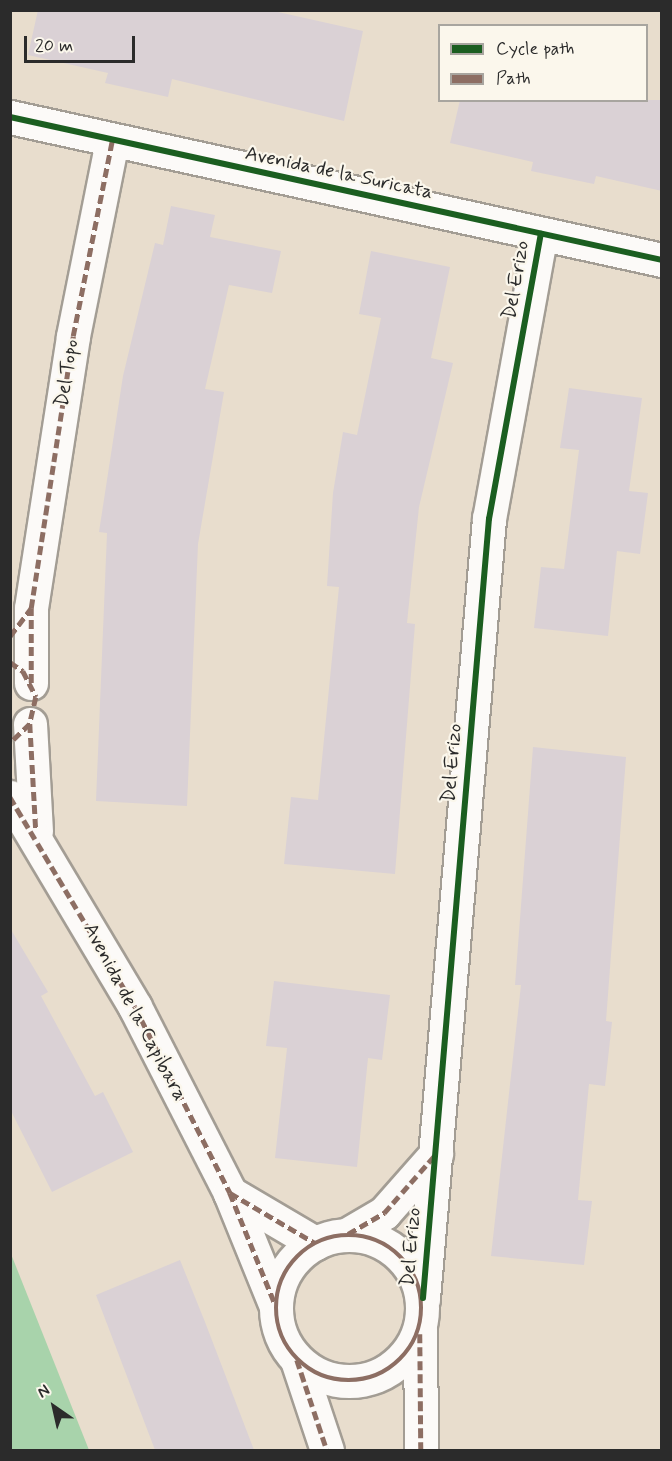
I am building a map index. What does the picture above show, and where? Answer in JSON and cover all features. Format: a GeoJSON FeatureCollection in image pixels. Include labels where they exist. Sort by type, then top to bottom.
{"type":"FeatureCollection","features":[{"type":"Feature","properties":{"kind":"street","name":"Avenida de la Suricata"},"geometry":{"type":"LineString","coordinates":[[10,117],[662,260]]}},
{"type":"Feature","properties":{"kind":"street","name":"Del Topo"},"geometry":{"type":"LineString","coordinates":[[21,672],[73,336],[112,140]]}},
{"type":"Feature","properties":{"kind":"street","name":"Del Erizo"},"geometry":{"type":"LineString","coordinates":[[422,1313],[489,519],[541,234]]}},
{"type":"Feature","properties":{"kind":"street","name":"Del Topo"},"geometry":{"type":"LineString","coordinates":[[10,636],[31,608]]}},
{"type":"Feature","properties":{"kind":"street","name":"Avenida de la Capibara"},"geometry":{"type":"LineString","coordinates":[[21,672],[36,697],[20,734],[36,832]]}},
{"type":"Feature","properties":{"kind":"street","name":"Avenida de la Capibara"},"geometry":{"type":"LineString","coordinates":[[10,797],[36,832],[135,1007],[230,1192],[275,1304],[284,1344],[297,1360],[326,1378],[368,1380],[391,1370],[410,1351],[422,1313]]}},
{"type":"Feature","properties":{"kind":"street","name":"Del Erizo"},"geometry":{"type":"LineString","coordinates":[[348,1234],[384,1213],[436,1154]]}},
{"type":"Feature","properties":{"kind":"street"},"geometry":{"type":"LineString","coordinates":[[230,1192],[315,1243]]}},
{"type":"Feature","properties":{"kind":"street"},"geometry":{"type":"LineString","coordinates":[[275,1304],[291,1266],[315,1243],[348,1234],[389,1246],[417,1277],[422,1313],[421,1450]]}},
{"type":"Feature","properties":{"kind":"street","name":"Avenida de la Capibara"},"geometry":{"type":"LineString","coordinates":[[297,1360],[327,1450]]}},
{"type":"Feature","properties":{"kind":"green space"},"geometry":{"type":"Polygon","coordinates":[[[11,1254],[89,1450],[11,1450],[11,1254]]]}},
{"type":"Feature","properties":{"kind":"building"},"geometry":{"type":"Polygon","coordinates":[[[38,10],[269,10],[363,31],[344,121],[172,79],[168,97],[105,83],[108,73],[28,55],[38,10]]]}},
{"type":"Feature","properties":{"kind":"building"},"geometry":{"type":"Polygon","coordinates":[[[648,100],[662,100],[662,191],[596,176],[594,184],[531,171],[533,162],[450,143],[460,102],[648,102],[648,100]]]}},
{"type":"Feature","properties":{"kind":"building"},"geometry":{"type":"Polygon","coordinates":[[[171,206],[215,215],[210,237],[281,251],[272,293],[229,285],[205,389],[224,392],[198,544],[187,806],[96,801],[107,533],[99,532],[123,376],[155,243],[163,245],[171,206]]]}},
{"type":"Feature","properties":{"kind":"building"},"geometry":{"type":"Polygon","coordinates":[[[371,251],[450,267],[431,358],[453,363],[419,507],[407,623],[415,624],[395,874],[284,864],[291,797],[318,800],[339,587],[327,586],[333,493],[343,432],[357,435],[381,318],[359,314],[371,251]]]}},
{"type":"Feature","properties":{"kind":"building"},"geometry":{"type":"Polygon","coordinates":[[[569,388],[642,398],[629,491],[648,493],[640,554],[617,551],[608,636],[534,628],[541,567],[564,569],[579,450],[560,448],[569,388]]]}},
{"type":"Feature","properties":{"kind":"building"},"geometry":{"type":"Polygon","coordinates":[[[533,747],[626,757],[606,1021],[612,1022],[605,1086],[589,1084],[578,1200],[592,1201],[584,1265],[491,1256],[521,985],[515,985],[533,747]]]}},
{"type":"Feature","properties":{"kind":"building"},"geometry":{"type":"Polygon","coordinates":[[[10,928],[48,992],[41,996],[95,1096],[103,1092],[133,1152],[52,1192],[10,1109],[10,928]]]}},
{"type":"Feature","properties":{"kind":"building"},"geometry":{"type":"Polygon","coordinates":[[[274,981],[390,995],[382,1060],[368,1058],[357,1167],[275,1158],[287,1048],[266,1046],[274,981]]]}},
{"type":"Feature","properties":{"kind":"building"},"geometry":{"type":"Polygon","coordinates":[[[180,1260],[254,1450],[155,1450],[96,1295],[180,1260]]]}},
{"type":"Feature","properties":{"kind":"marked path"},"geometry":{"type":"LineString","coordinates":[[31,683],[31,608],[73,336],[112,140]]}},
{"type":"Feature","properties":{"kind":"marked path"},"geometry":{"type":"LineString","coordinates":[[10,636],[31,608]]}},
{"type":"Feature","properties":{"kind":"marked path"},"geometry":{"type":"LineString","coordinates":[[10,662],[23,671],[36,697],[30,724],[10,743]]}},
{"type":"Feature","properties":{"kind":"marked path"},"geometry":{"type":"LineString","coordinates":[[30,724],[36,830]]}},
{"type":"Feature","properties":{"kind":"marked path"},"geometry":{"type":"LineString","coordinates":[[10,797],[135,1007],[230,1193],[275,1304]]}},
{"type":"Feature","properties":{"kind":"marked path"},"geometry":{"type":"LineString","coordinates":[[348,1234],[384,1213],[434,1156]]}},
{"type":"Feature","properties":{"kind":"marked path"},"geometry":{"type":"LineString","coordinates":[[230,1193],[315,1243]]}},
{"type":"Feature","properties":{"kind":"marked path"},"geometry":{"type":"LineString","coordinates":[[349,1235],[377,1240],[401,1256],[417,1280],[422,1308],[417,1336],[401,1360],[377,1376],[349,1381],[321,1376],[297,1360],[281,1336],[276,1308],[281,1280],[297,1256],[321,1240],[349,1235]]}},
{"type":"Feature","properties":{"kind":"marked path"},"geometry":{"type":"LineString","coordinates":[[420,1334],[421,1450]]}},
{"type":"Feature","properties":{"kind":"marked path"},"geometry":{"type":"LineString","coordinates":[[297,1360],[327,1450]]}},
{"type":"Feature","properties":{"kind":"cycle path"},"geometry":{"type":"LineString","coordinates":[[10,117],[662,260]]}},
{"type":"Feature","properties":{"kind":"cycle path"},"geometry":{"type":"LineString","coordinates":[[423,1298],[489,519],[541,234]]}}]}
